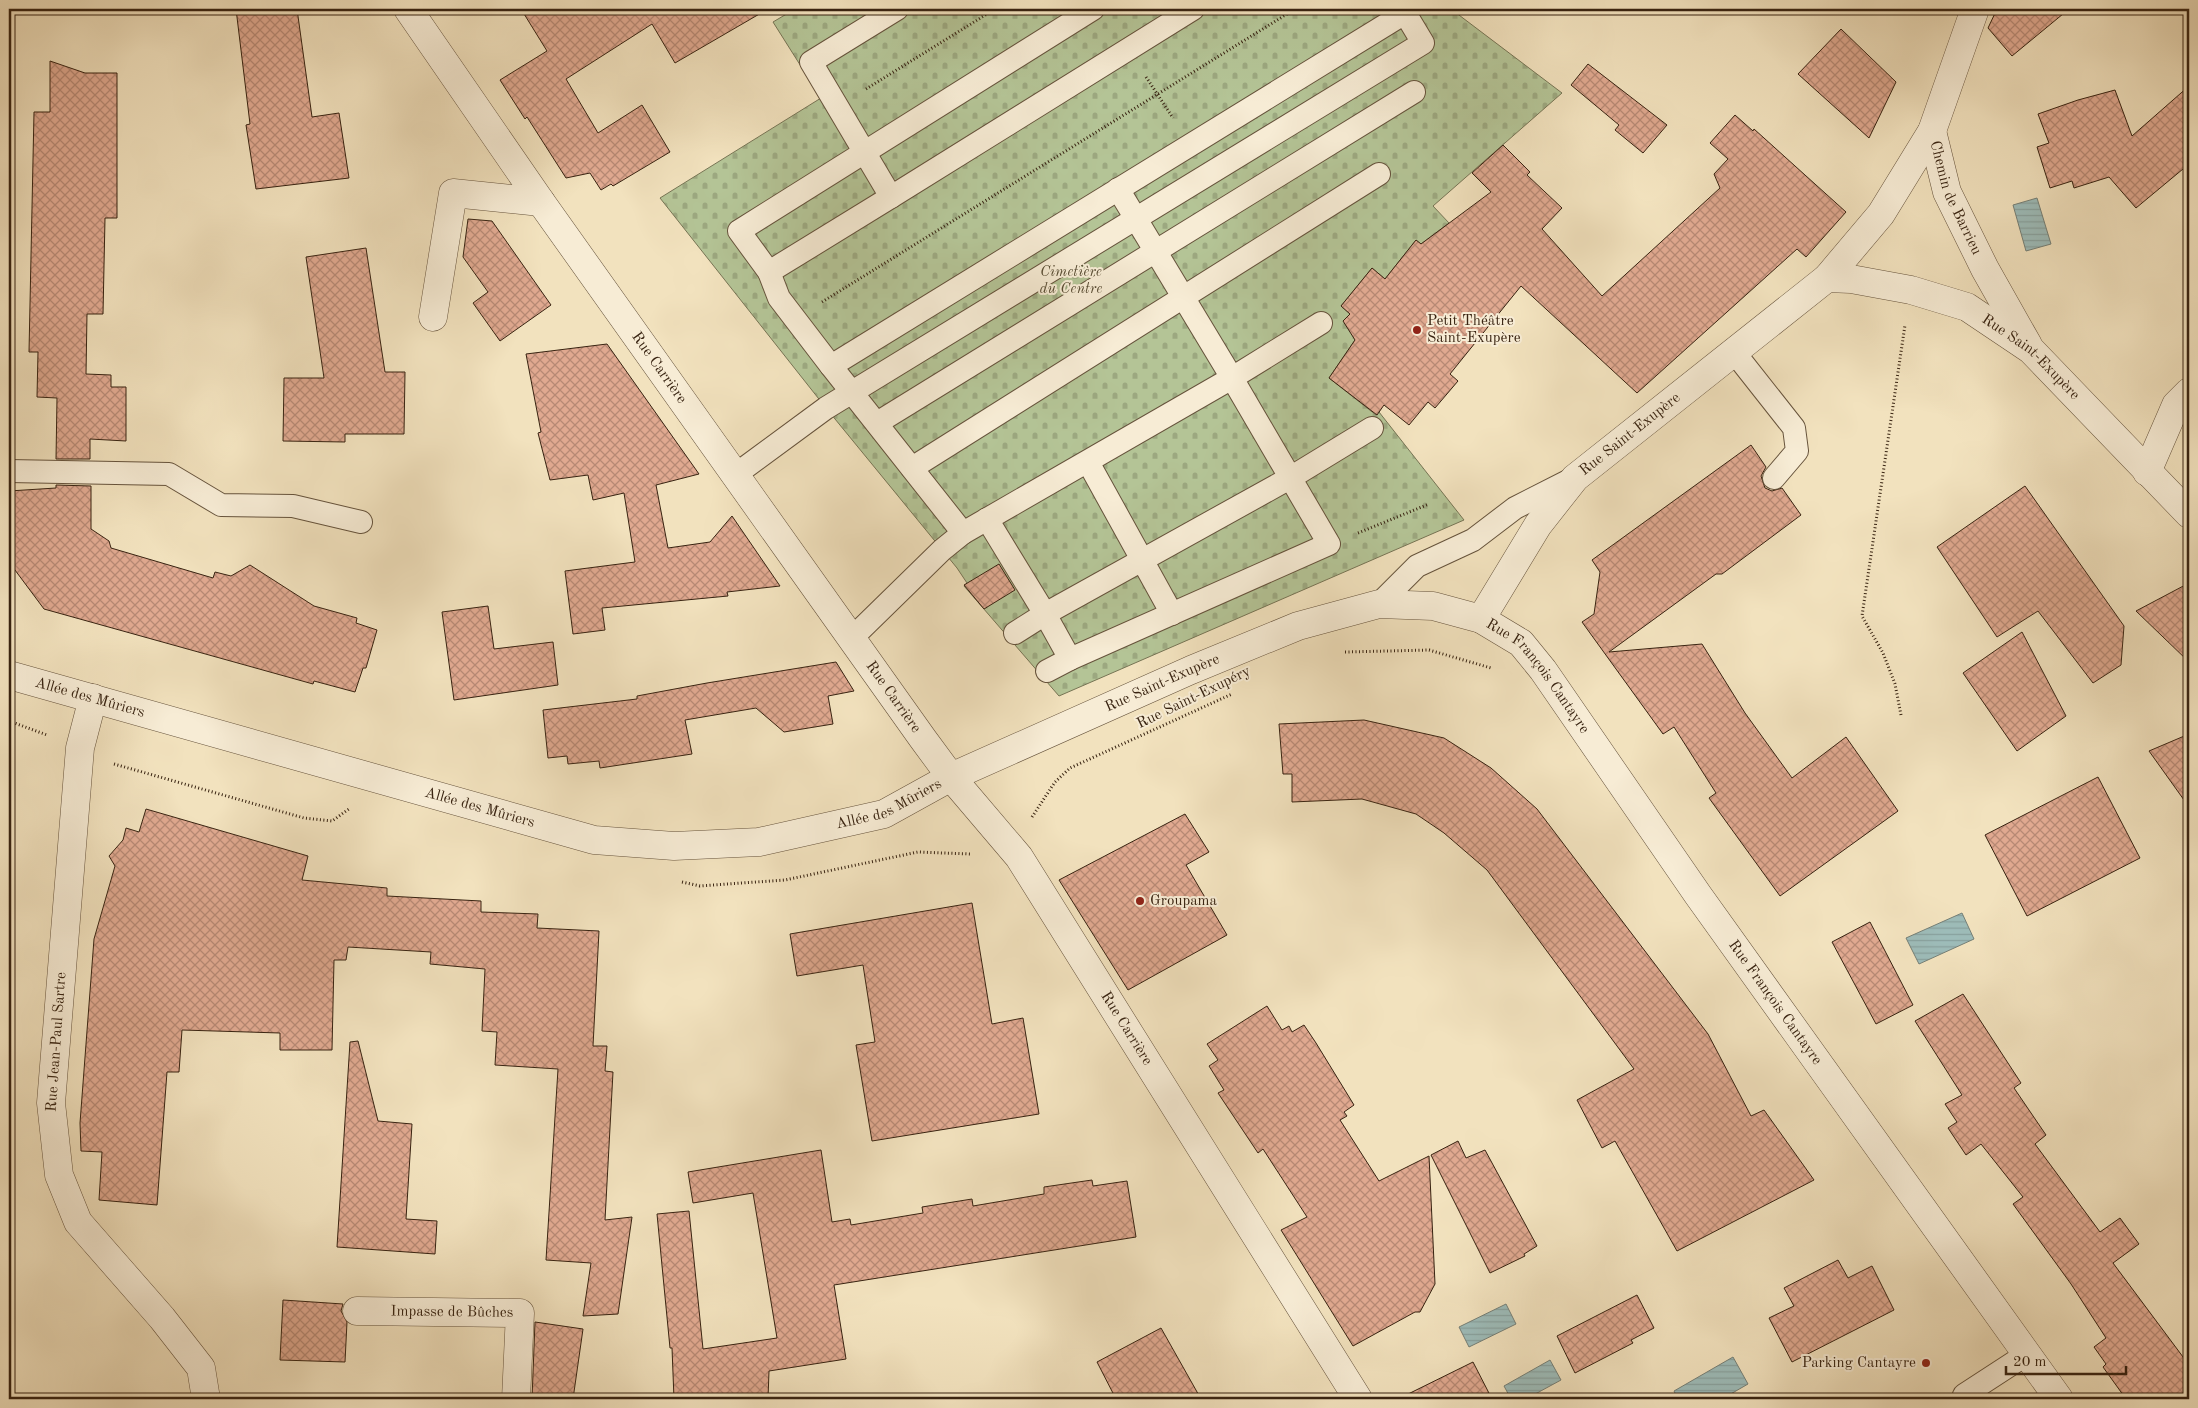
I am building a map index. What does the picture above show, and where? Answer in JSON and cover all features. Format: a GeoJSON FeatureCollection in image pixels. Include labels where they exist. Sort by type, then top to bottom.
{"type":"FeatureCollection","features":[{"type":"Feature","properties":{"kind":"street","name":"Rue Carrière"},"geometry":{"type":"LineString","coordinates":[[408,9],[541,202],[951,777],[1019,857],[1358,1399]]}},
{"type":"Feature","properties":{"kind":"street","name":"Chemin de Barrieu"},"geometry":{"type":"LineString","coordinates":[[1974,9],[1932,132],[1947,192],[1985,269],[2031,350]]}},
{"type":"Feature","properties":{"kind":"street","name":"Rue Saint-Exupère"},"geometry":{"type":"LineString","coordinates":[[951,777],[1191,670],[1298,626],[1379,604],[1433,606],[1481,619],[1538,525],[1575,478],[1827,278],[1881,214],[1932,132]]}},
{"type":"Feature","properties":{"kind":"street"},"geometry":{"type":"LineString","coordinates":[[433,317],[453,193],[541,202]]}},
{"type":"Feature","properties":{"kind":"street","name":"Rue Saint-Exupère"},"geometry":{"type":"LineString","coordinates":[[1827,278],[1851,279],[1911,290],[1967,307],[2031,350],[2189,514]]}},
{"type":"Feature","properties":{"kind":"street"},"geometry":{"type":"LineString","coordinates":[[2147,472],[2176,405],[2189,392]]}},
{"type":"Feature","properties":{"kind":"street","name":"Rue François Cantayre"},"geometry":{"type":"LineString","coordinates":[[1481,619],[1520,643],[1543,670],[1698,895],[2059,1399]]}},
{"type":"Feature","properties":{"kind":"street","name":"Allée des Mûriers"},"geometry":{"type":"LineString","coordinates":[[9,675],[594,840],[674,846],[759,842],[884,814],[951,777]]}},
{"type":"Feature","properties":{"kind":"street","name":"Rue Jean-Paul Sartre"},"geometry":{"type":"LineString","coordinates":[[93,698],[80,748],[51,1103],[59,1175],[78,1222],[162,1318],[201,1368],[206,1399]]}},
{"type":"Feature","properties":{"kind":"street","name":"Impasse de Bûches"},"geometry":{"type":"LineString","coordinates":[[357,1311],[520,1313],[516,1399]]}},
{"type":"Feature","properties":{"kind":"lane"},"geometry":{"type":"LineString","coordinates":[[891,197],[810,62],[897,9]]}},
{"type":"Feature","properties":{"kind":"lane"},"geometry":{"type":"LineString","coordinates":[[963,533],[779,298],[769,272],[739,231],[1092,9]]}},
{"type":"Feature","properties":{"kind":"lane"},"geometry":{"type":"LineString","coordinates":[[769,272],[1193,9]]}},
{"type":"Feature","properties":{"kind":"lane"},"geometry":{"type":"LineString","coordinates":[[736,475],[826,408],[1423,43],[1405,13],[831,366]]}},
{"type":"Feature","properties":{"kind":"lane"},"geometry":{"type":"LineString","coordinates":[[877,423],[1414,92]]}},
{"type":"Feature","properties":{"kind":"lane"},"geometry":{"type":"LineString","coordinates":[[912,468],[1379,174]]}},
{"type":"Feature","properties":{"kind":"lane"},"geometry":{"type":"LineString","coordinates":[[1047,671],[1329,544],[1232,378],[1118,190]]}},
{"type":"Feature","properties":{"kind":"lane"},"geometry":{"type":"LineString","coordinates":[[852,638],[942,550],[963,533],[1232,378],[1322,323]]}},
{"type":"Feature","properties":{"kind":"lane"},"geometry":{"type":"LineString","coordinates":[[1734,352],[1794,428],[1796,451],[1774,478]]}},
{"type":"Feature","properties":{"kind":"lane"},"geometry":{"type":"LineString","coordinates":[[1015,633],[1290,478],[1372,428]]}},
{"type":"Feature","properties":{"kind":"lane"},"geometry":{"type":"LineString","coordinates":[[1088,462],[1172,614]]}},
{"type":"Feature","properties":{"kind":"lane"},"geometry":{"type":"LineString","coordinates":[[9,471],[169,474],[221,505],[293,506],[361,522]]}},
{"type":"Feature","properties":{"kind":"lane","name":"Rue Saint-Exupère"},"geometry":{"type":"LineString","coordinates":[[1379,604],[1417,566],[1473,540],[1515,508],[1575,478]]}},
{"type":"Feature","properties":{"kind":"lane"},"geometry":{"type":"LineString","coordinates":[[987,519],[1046,614],[1070,659]]}},
{"type":"Feature","properties":{"kind":"lane"},"geometry":{"type":"LineString","coordinates":[[1966,1399],[1964,1395],[2027,1354]]}},
{"type":"Feature","properties":{"kind":"path"},"geometry":{"type":"LineString","coordinates":[[838,107],[995,9]]}},
{"type":"Feature","properties":{"kind":"path"},"geometry":{"type":"LineString","coordinates":[[795,319],[1295,9]]}},
{"type":"Feature","properties":{"kind":"path"},"geometry":{"type":"LineString","coordinates":[[1129,49],[1190,145]]}},
{"type":"Feature","properties":{"kind":"path"},"geometry":{"type":"LineString","coordinates":[[1899,360],[1862,616],[1883,653],[1892,676],[1901,715]]}},
{"type":"Feature","properties":{"kind":"path"},"geometry":{"type":"LineString","coordinates":[[1329,544],[1430,504]]}},
{"type":"Feature","properties":{"kind":"path"},"geometry":{"type":"LineString","coordinates":[[1336,654],[1398,649],[1429,650]]}},
{"type":"Feature","properties":{"kind":"path","name":"Rue Saint-Exupéry"},"geometry":{"type":"LineString","coordinates":[[1003,840],[1026,826],[1055,782],[1070,768],[1205,708],[1239,690]]}},
{"type":"Feature","properties":{"kind":"green space","name":"Cimetière du Centre"},"geometry":{"type":"Polygon","coordinates":[[[795,9],[1451,9],[1562,93],[1433,206],[1449,223],[1421,244],[1416,240],[1385,279],[1372,268],[1341,306],[1350,314],[1355,340],[1329,378],[1376,415],[1379,412],[1464,520],[1059,696],[964,586],[967,583],[957,568],[826,408],[660,198],[821,98],[773,22],[795,9]]]}},
{"type":"Feature","properties":{"kind":"water"},"geometry":{"type":"Polygon","coordinates":[[[2037,198],[2051,244],[2026,251],[2013,205],[2037,198]]]}},
{"type":"Feature","properties":{"kind":"water"},"geometry":{"type":"Polygon","coordinates":[[[1962,913],[1974,939],[1919,964],[1906,938],[1962,913]]]}},
{"type":"Feature","properties":{"kind":"water"},"geometry":{"type":"Polygon","coordinates":[[[1506,1304],[1516,1324],[1469,1347],[1459,1327],[1506,1304]]]}},
{"type":"Feature","properties":{"kind":"water"},"geometry":{"type":"Polygon","coordinates":[[[1733,1357],[1748,1384],[1722,1399],[1678,1399],[1674,1391],[1733,1357]]]}},
{"type":"Feature","properties":{"kind":"water"},"geometry":{"type":"Polygon","coordinates":[[[1550,1360],[1561,1380],[1526,1399],[1511,1399],[1504,1386],[1550,1360]]]}},
{"type":"Feature","properties":{"kind":"building"},"geometry":{"type":"Polygon","coordinates":[[[236,9],[297,9],[312,117],[339,113],[349,178],[256,189],[246,125],[250,124],[236,9]]]}},
{"type":"Feature","properties":{"kind":"building"},"geometry":{"type":"Polygon","coordinates":[[[521,9],[768,9],[675,63],[652,24],[566,79],[598,133],[642,105],[670,152],[613,186],[611,184],[601,190],[590,173],[566,178],[527,117],[525,119],[500,80],[547,51],[521,9]]]}},
{"type":"Feature","properties":{"kind":"building"},"geometry":{"type":"Polygon","coordinates":[[[1997,9],[2069,9],[2012,56],[1988,28],[1997,9]]]}},
{"type":"Feature","properties":{"kind":"building"},"geometry":{"type":"Polygon","coordinates":[[[1841,29],[1896,82],[1869,138],[1798,74],[1841,29]]]}},
{"type":"Feature","properties":{"kind":"building"},"geometry":{"type":"Polygon","coordinates":[[[50,61],[85,73],[117,73],[117,218],[105,218],[103,314],[87,314],[86,374],[111,375],[111,387],[126,387],[126,441],[90,439],[90,459],[56,459],[57,398],[37,397],[38,352],[29,352],[34,112],[50,112],[50,61]]]}},
{"type":"Feature","properties":{"kind":"building"},"geometry":{"type":"Polygon","coordinates":[[[1588,64],[1667,125],[1643,153],[1615,130],[1619,125],[1571,85],[1588,64]]]}},
{"type":"Feature","properties":{"kind":"building"},"geometry":{"type":"Polygon","coordinates":[[[2189,86],[2189,164],[2136,208],[2109,177],[2074,188],[2072,181],[2050,188],[2037,147],[2049,143],[2038,114],[2115,90],[2132,136],[2189,86]]]}},
{"type":"Feature","properties":{"kind":"building"},"geometry":{"type":"Polygon","coordinates":[[[1735,115],[1753,131],[1754,129],[1846,212],[1806,257],[1797,249],[1637,393],[1521,286],[1450,374],[1458,381],[1435,408],[1428,402],[1409,425],[1384,405],[1377,415],[1329,378],[1355,340],[1343,321],[1350,314],[1341,306],[1372,268],[1385,279],[1416,240],[1421,244],[1491,192],[1472,173],[1503,145],[1530,172],[1527,175],[1562,208],[1542,229],[1602,296],[1720,188],[1714,174],[1728,159],[1710,143],[1735,115]]]}},
{"type":"Feature","properties":{"kind":"building"},"geometry":{"type":"Polygon","coordinates":[[[468,219],[492,221],[551,305],[500,341],[473,303],[488,292],[463,257],[468,219]]]}},
{"type":"Feature","properties":{"kind":"building"},"geometry":{"type":"Polygon","coordinates":[[[366,248],[385,372],[405,372],[404,434],[345,434],[345,442],[283,441],[284,378],[324,378],[306,257],[366,248]]]}},
{"type":"Feature","properties":{"kind":"building"},"geometry":{"type":"Polygon","coordinates":[[[607,344],[699,474],[656,485],[668,548],[710,542],[732,516],[780,586],[727,592],[728,596],[602,608],[605,630],[573,634],[565,571],[635,562],[624,493],[593,500],[588,475],[550,480],[538,433],[541,432],[526,354],[607,344]]]}},
{"type":"Feature","properties":{"kind":"building"},"geometry":{"type":"Polygon","coordinates":[[[1751,445],[1766,467],[1761,476],[1765,488],[1772,491],[1782,488],[1801,515],[1722,574],[1716,574],[1609,652],[1702,644],[1745,713],[1792,778],[1846,737],[1898,811],[1780,896],[1709,798],[1716,793],[1674,727],[1663,734],[1582,622],[1594,614],[1600,572],[1592,560],[1751,445]]]}},
{"type":"Feature","properties":{"kind":"building"},"geometry":{"type":"Polygon","coordinates":[[[56,485],[91,486],[91,529],[109,541],[111,548],[213,578],[215,572],[231,576],[250,565],[314,606],[357,618],[356,623],[377,630],[366,668],[363,668],[355,692],[314,681],[313,684],[44,609],[9,562],[9,491],[56,488],[56,485]]]}},
{"type":"Feature","properties":{"kind":"building"},"geometry":{"type":"Polygon","coordinates":[[[2025,486],[2124,626],[2121,665],[2093,683],[2038,611],[1997,637],[1937,547],[2025,486]]]}},
{"type":"Feature","properties":{"kind":"building"},"geometry":{"type":"Polygon","coordinates":[[[999,564],[1015,590],[984,609],[964,585],[999,564]]]}},
{"type":"Feature","properties":{"kind":"building"},"geometry":{"type":"Polygon","coordinates":[[[2189,583],[2189,662],[2136,611],[2189,583]]]}},
{"type":"Feature","properties":{"kind":"building"},"geometry":{"type":"Polygon","coordinates":[[[488,606],[494,649],[553,642],[558,685],[454,700],[442,612],[488,606]]]}},
{"type":"Feature","properties":{"kind":"building"},"geometry":{"type":"Polygon","coordinates":[[[2022,632],[2066,716],[2017,751],[1963,673],[2022,632]]]}},
{"type":"Feature","properties":{"kind":"building"},"geometry":{"type":"Polygon","coordinates":[[[836,662],[854,691],[828,696],[833,724],[784,732],[756,708],[685,720],[692,754],[600,768],[599,761],[568,764],[567,756],[548,758],[543,710],[637,699],[637,696],[836,662]]]}},
{"type":"Feature","properties":{"kind":"building"},"geometry":{"type":"Polygon","coordinates":[[[1364,720],[1444,738],[1491,768],[1537,809],[1708,1034],[1751,1116],[1764,1110],[1814,1180],[1677,1251],[1615,1141],[1602,1148],[1577,1100],[1634,1069],[1487,870],[1444,833],[1416,814],[1362,799],[1292,802],[1292,774],[1283,774],[1279,724],[1364,720]]]}},
{"type":"Feature","properties":{"kind":"building"},"geometry":{"type":"Polygon","coordinates":[[[2189,734],[2189,807],[2149,751],[2189,734]]]}},
{"type":"Feature","properties":{"kind":"building"},"geometry":{"type":"Polygon","coordinates":[[[2098,777],[2140,858],[2027,916],[1985,835],[2098,777]]]}},
{"type":"Feature","properties":{"kind":"building"},"geometry":{"type":"Polygon","coordinates":[[[146,809],[308,856],[302,880],[387,888],[387,896],[481,901],[481,912],[538,914],[537,928],[599,931],[593,1046],[607,1046],[605,1071],[613,1072],[605,1220],[632,1217],[618,1314],[583,1316],[591,1263],[546,1260],[558,1069],[495,1065],[497,1032],[482,1031],[485,969],[430,964],[431,952],[348,947],[346,960],[334,960],[332,1050],[280,1050],[280,1033],[182,1030],[179,1072],[167,1072],[157,1205],[99,1200],[102,1152],[81,1151],[80,1123],[94,939],[115,866],[109,856],[123,840],[126,828],[139,832],[146,809]]]}},
{"type":"Feature","properties":{"kind":"building","name":"Groupama"},"geometry":{"type":"Polygon","coordinates":[[[1185,814],[1209,852],[1186,865],[1227,935],[1128,990],[1059,880],[1185,814]]]}},
{"type":"Feature","properties":{"kind":"building"},"geometry":{"type":"Polygon","coordinates":[[[972,903],[992,1024],[1023,1018],[1039,1114],[872,1141],[856,1045],[875,1042],[863,965],[797,976],[790,934],[972,903]]]}},
{"type":"Feature","properties":{"kind":"building"},"geometry":{"type":"Polygon","coordinates":[[[1870,922],[1913,1005],[1876,1024],[1832,942],[1870,922]]]}},
{"type":"Feature","properties":{"kind":"building"},"geometry":{"type":"Polygon","coordinates":[[[1963,994],[2021,1083],[2014,1088],[2046,1135],[2035,1144],[2100,1232],[2120,1218],[2139,1244],[2113,1263],[2189,1365],[2189,1399],[2126,1399],[2103,1367],[2106,1364],[2094,1347],[2106,1338],[2071,1284],[2013,1204],[2023,1197],[1981,1144],[1966,1155],[1948,1128],[1957,1122],[1945,1104],[1962,1095],[1915,1021],[1963,994]]]}},
{"type":"Feature","properties":{"kind":"building"},"geometry":{"type":"Polygon","coordinates":[[[1267,1006],[1282,1030],[1289,1026],[1292,1032],[1304,1025],[1316,1043],[1354,1105],[1344,1112],[1347,1116],[1340,1120],[1379,1181],[1429,1156],[1435,1284],[1420,1312],[1415,1312],[1353,1346],[1281,1230],[1307,1217],[1263,1149],[1258,1153],[1218,1093],[1224,1090],[1209,1066],[1218,1060],[1207,1044],[1267,1006]]]}},
{"type":"Feature","properties":{"kind":"building"},"geometry":{"type":"Polygon","coordinates":[[[358,1041],[378,1121],[412,1124],[406,1219],[437,1221],[435,1254],[337,1247],[350,1042],[358,1041]]]}},
{"type":"Feature","properties":{"kind":"building"},"geometry":{"type":"Polygon","coordinates":[[[1458,1141],[1466,1158],[1485,1150],[1537,1246],[1524,1254],[1525,1256],[1490,1273],[1431,1155],[1458,1141]]]}},
{"type":"Feature","properties":{"kind":"building"},"geometry":{"type":"Polygon","coordinates":[[[821,1150],[832,1222],[850,1219],[851,1225],[923,1213],[922,1207],[972,1199],[973,1206],[1044,1194],[1044,1187],[1092,1180],[1093,1186],[1127,1181],[1136,1237],[834,1285],[846,1359],[769,1371],[768,1399],[674,1399],[672,1348],[670,1348],[657,1214],[689,1211],[703,1349],[777,1338],[753,1193],[693,1203],[688,1172],[821,1150]]]}},
{"type":"Feature","properties":{"kind":"building"},"geometry":{"type":"Polygon","coordinates":[[[1838,1260],[1848,1278],[1872,1266],[1894,1310],[1792,1362],[1769,1318],[1794,1306],[1784,1288],[1838,1260]]]}},
{"type":"Feature","properties":{"kind":"building"},"geometry":{"type":"Polygon","coordinates":[[[1637,1295],[1654,1328],[1631,1340],[1633,1343],[1575,1373],[1557,1336],[1637,1295]]]}},
{"type":"Feature","properties":{"kind":"building"},"geometry":{"type":"Polygon","coordinates":[[[283,1300],[343,1304],[341,1311],[347,1322],[345,1362],[280,1360],[283,1300]]]}},
{"type":"Feature","properties":{"kind":"building"},"geometry":{"type":"Polygon","coordinates":[[[535,1322],[583,1329],[573,1399],[532,1399],[535,1322]]]}},
{"type":"Feature","properties":{"kind":"building"},"geometry":{"type":"Polygon","coordinates":[[[1161,1328],[1201,1399],[1116,1399],[1097,1362],[1161,1328]]]}},
{"type":"Feature","properties":{"kind":"building"},"geometry":{"type":"Polygon","coordinates":[[[1473,1362],[1492,1399],[1398,1399],[1473,1362]]]}},
{"type":"Feature","properties":{"kind":"place","name":"Petit Théâtre Saint-Exupère"},"geometry":{"type":"Point","coordinates":[1417,330]}},
{"type":"Feature","properties":{"kind":"place","name":"Groupama"},"geometry":{"type":"Point","coordinates":[1140,901]}},
{"type":"Feature","properties":{"kind":"place","name":"Parking Cantayre"},"geometry":{"type":"Point","coordinates":[1926,1363]}}]}
